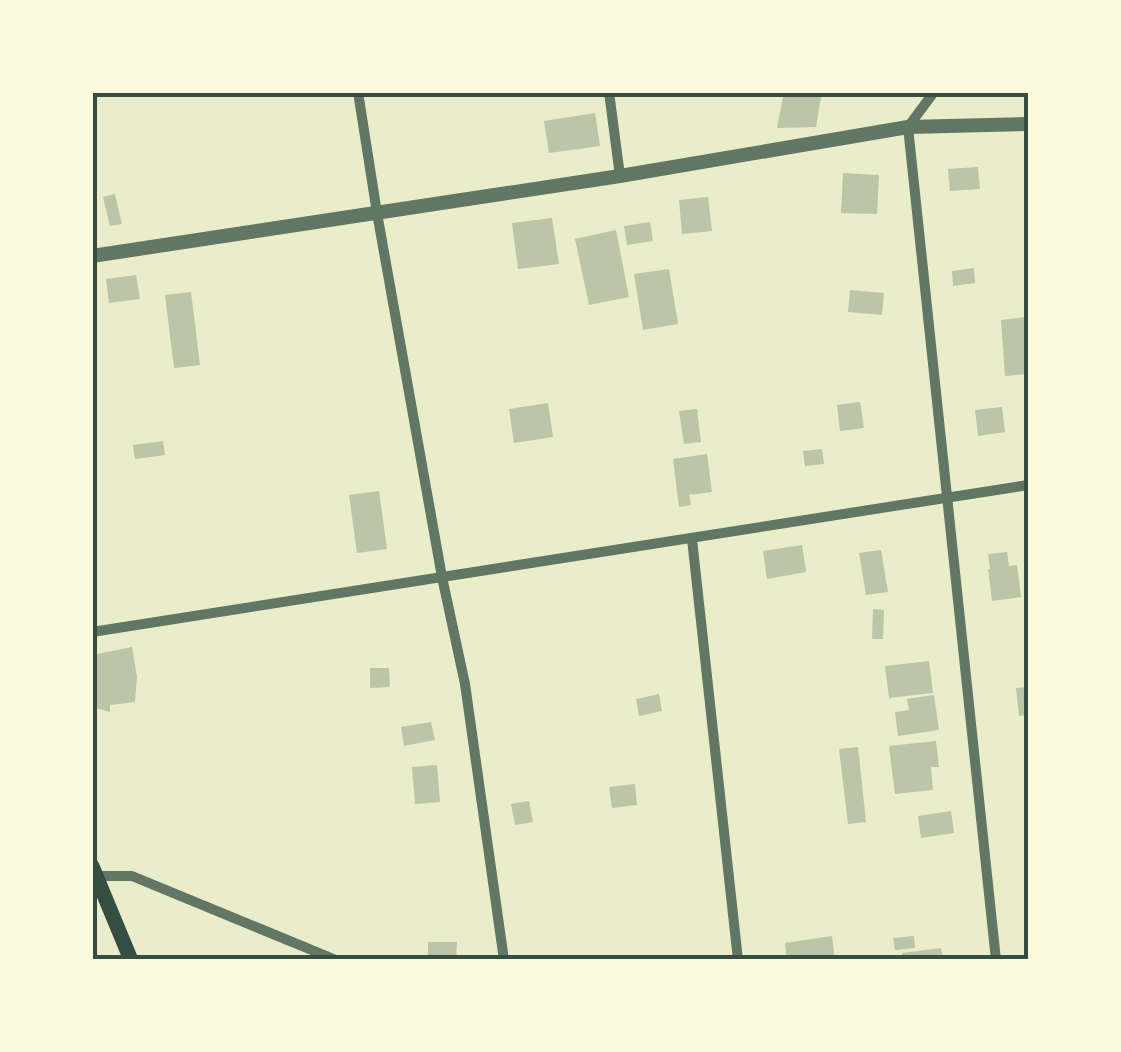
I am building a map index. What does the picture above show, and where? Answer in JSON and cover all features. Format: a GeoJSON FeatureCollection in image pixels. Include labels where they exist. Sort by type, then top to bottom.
{"type":"FeatureCollection","features":[{"type":"Feature","properties":{"kind":"main road"},"geometry":{"type":"LineString","coordinates":[[94,871],[131,960]]}},
{"type":"Feature","properties":{"kind":"street"},"geometry":{"type":"LineString","coordinates":[[358,92],[442,577],[466,684],[504,960]]}},
{"type":"Feature","properties":{"kind":"street"},"geometry":{"type":"LineString","coordinates":[[609,92],[620,176]]}},
{"type":"Feature","properties":{"kind":"street"},"geometry":{"type":"LineString","coordinates":[[934,92],[908,127],[996,960]]}},
{"type":"Feature","properties":{"kind":"street"},"geometry":{"type":"LineString","coordinates":[[92,256],[620,176],[908,127],[1028,124]]}},
{"type":"Feature","properties":{"kind":"street"},"geometry":{"type":"LineString","coordinates":[[92,632],[1028,485]]}},
{"type":"Feature","properties":{"kind":"street"},"geometry":{"type":"LineString","coordinates":[[692,539],[738,960]]}},
{"type":"Feature","properties":{"kind":"street"},"geometry":{"type":"LineString","coordinates":[[94,871],[132,876],[336,960]]}},
{"type":"Feature","properties":{"kind":"building"},"geometry":{"type":"Polygon","coordinates":[[[784,92],[822,92],[816,127],[777,128],[784,92]]]}},
{"type":"Feature","properties":{"kind":"building"},"geometry":{"type":"Polygon","coordinates":[[[595,113],[600,146],[549,153],[544,121],[595,113]]]}},
{"type":"Feature","properties":{"kind":"building"},"geometry":{"type":"Polygon","coordinates":[[[978,167],[980,189],[950,191],[948,169],[978,167]]]}},
{"type":"Feature","properties":{"kind":"building"},"geometry":{"type":"Polygon","coordinates":[[[843,173],[879,175],[877,214],[841,213],[843,173]]]}},
{"type":"Feature","properties":{"kind":"building"},"geometry":{"type":"Polygon","coordinates":[[[115,194],[122,224],[110,226],[103,197],[115,194]]]}},
{"type":"Feature","properties":{"kind":"building"},"geometry":{"type":"Polygon","coordinates":[[[708,197],[712,231],[682,234],[679,200],[708,197]]]}},
{"type":"Feature","properties":{"kind":"building"},"geometry":{"type":"Polygon","coordinates":[[[552,218],[559,264],[518,269],[512,223],[552,218]]]}},
{"type":"Feature","properties":{"kind":"building"},"geometry":{"type":"Polygon","coordinates":[[[650,222],[653,241],[627,245],[624,226],[650,222]]]}},
{"type":"Feature","properties":{"kind":"building"},"geometry":{"type":"Polygon","coordinates":[[[616,230],[629,297],[589,305],[575,239],[616,230]]]}},
{"type":"Feature","properties":{"kind":"building"},"geometry":{"type":"Polygon","coordinates":[[[974,268],[975,283],[953,286],[952,271],[974,268]]]}},
{"type":"Feature","properties":{"kind":"building"},"geometry":{"type":"Polygon","coordinates":[[[669,269],[678,324],[643,330],[634,274],[669,269]]]}},
{"type":"Feature","properties":{"kind":"building"},"geometry":{"type":"Polygon","coordinates":[[[136,275],[140,299],[109,303],[106,279],[136,275]]]}},
{"type":"Feature","properties":{"kind":"building"},"geometry":{"type":"Polygon","coordinates":[[[850,290],[884,293],[882,315],[848,312],[850,290]]]}},
{"type":"Feature","properties":{"kind":"building"},"geometry":{"type":"Polygon","coordinates":[[[191,292],[200,365],[174,368],[165,295],[191,292]]]}},
{"type":"Feature","properties":{"kind":"building"},"geometry":{"type":"Polygon","coordinates":[[[1028,317],[1028,374],[1005,376],[1001,320],[1028,317]]]}},
{"type":"Feature","properties":{"kind":"building"},"geometry":{"type":"Polygon","coordinates":[[[860,402],[864,428],[840,431],[837,405],[860,402]]]}},
{"type":"Feature","properties":{"kind":"building"},"geometry":{"type":"Polygon","coordinates":[[[548,403],[553,437],[514,443],[509,409],[548,403]]]}},
{"type":"Feature","properties":{"kind":"building"},"geometry":{"type":"Polygon","coordinates":[[[1002,407],[1005,432],[978,436],[975,410],[1002,407]]]}},
{"type":"Feature","properties":{"kind":"building"},"geometry":{"type":"Polygon","coordinates":[[[697,409],[701,442],[684,444],[679,411],[697,409]]]}},
{"type":"Feature","properties":{"kind":"building"},"geometry":{"type":"Polygon","coordinates":[[[163,441],[165,455],[135,459],[133,445],[163,441]]]}},
{"type":"Feature","properties":{"kind":"building"},"geometry":{"type":"Polygon","coordinates":[[[822,449],[824,464],[805,466],[803,451],[822,449]]]}},
{"type":"Feature","properties":{"kind":"building"},"geometry":{"type":"Polygon","coordinates":[[[707,454],[712,492],[689,495],[691,505],[679,507],[673,459],[707,454]]]}},
{"type":"Feature","properties":{"kind":"building"},"geometry":{"type":"Polygon","coordinates":[[[379,491],[387,549],[357,553],[349,495],[379,491]]]}},
{"type":"Feature","properties":{"kind":"building"},"geometry":{"type":"Polygon","coordinates":[[[802,545],[806,572],[767,579],[763,551],[802,545]]]}},
{"type":"Feature","properties":{"kind":"building"},"geometry":{"type":"Polygon","coordinates":[[[881,550],[888,592],[866,595],[859,553],[881,550]]]}},
{"type":"Feature","properties":{"kind":"building"},"geometry":{"type":"Polygon","coordinates":[[[1007,552],[1009,566],[1017,565],[1021,597],[992,601],[988,554],[1007,552]]]}},
{"type":"Feature","properties":{"kind":"building"},"geometry":{"type":"Polygon","coordinates":[[[873,609],[884,610],[883,639],[872,639],[873,609]]]}},
{"type":"Feature","properties":{"kind":"building"},"geometry":{"type":"Polygon","coordinates":[[[132,647],[137,677],[135,702],[110,705],[110,712],[92,707],[92,655],[132,647]]]}},
{"type":"Feature","properties":{"kind":"building"},"geometry":{"type":"Polygon","coordinates":[[[929,661],[933,693],[889,698],[885,666],[929,661]]]}},
{"type":"Feature","properties":{"kind":"building"},"geometry":{"type":"Polygon","coordinates":[[[370,668],[389,668],[390,687],[370,688],[370,668]]]}},
{"type":"Feature","properties":{"kind":"building"},"geometry":{"type":"Polygon","coordinates":[[[1028,687],[1028,715],[1019,716],[1016,688],[1028,687]]]}},
{"type":"Feature","properties":{"kind":"building"},"geometry":{"type":"Polygon","coordinates":[[[659,694],[662,711],[639,716],[636,699],[659,694]]]}},
{"type":"Feature","properties":{"kind":"building"},"geometry":{"type":"Polygon","coordinates":[[[934,695],[939,730],[898,736],[895,712],[909,710],[907,699],[934,695]]]}},
{"type":"Feature","properties":{"kind":"building"},"geometry":{"type":"Polygon","coordinates":[[[431,722],[435,740],[404,746],[401,727],[431,722]]]}},
{"type":"Feature","properties":{"kind":"building"},"geometry":{"type":"Polygon","coordinates":[[[936,741],[939,767],[931,767],[933,790],[895,794],[889,746],[936,741]]]}},
{"type":"Feature","properties":{"kind":"building"},"geometry":{"type":"Polygon","coordinates":[[[858,747],[866,822],[848,824],[839,749],[858,747]]]}},
{"type":"Feature","properties":{"kind":"building"},"geometry":{"type":"Polygon","coordinates":[[[437,765],[440,802],[415,804],[412,767],[437,765]]]}},
{"type":"Feature","properties":{"kind":"building"},"geometry":{"type":"Polygon","coordinates":[[[635,784],[637,805],[612,808],[609,787],[635,784]]]}},
{"type":"Feature","properties":{"kind":"building"},"geometry":{"type":"Polygon","coordinates":[[[529,801],[533,822],[515,825],[511,804],[529,801]]]}},
{"type":"Feature","properties":{"kind":"building"},"geometry":{"type":"Polygon","coordinates":[[[951,811],[954,833],[921,838],[918,816],[951,811]]]}},
{"type":"Feature","properties":{"kind":"building"},"geometry":{"type":"Polygon","coordinates":[[[832,936],[835,960],[787,960],[785,943],[832,936]]]}},
{"type":"Feature","properties":{"kind":"building"},"geometry":{"type":"Polygon","coordinates":[[[914,936],[915,948],[895,950],[893,938],[914,936]]]}},
{"type":"Feature","properties":{"kind":"building"},"geometry":{"type":"Polygon","coordinates":[[[428,942],[457,942],[456,960],[428,960],[428,942]]]}},
{"type":"Feature","properties":{"kind":"building"},"geometry":{"type":"Polygon","coordinates":[[[941,948],[943,960],[902,960],[902,953],[941,948]]]}}]}
